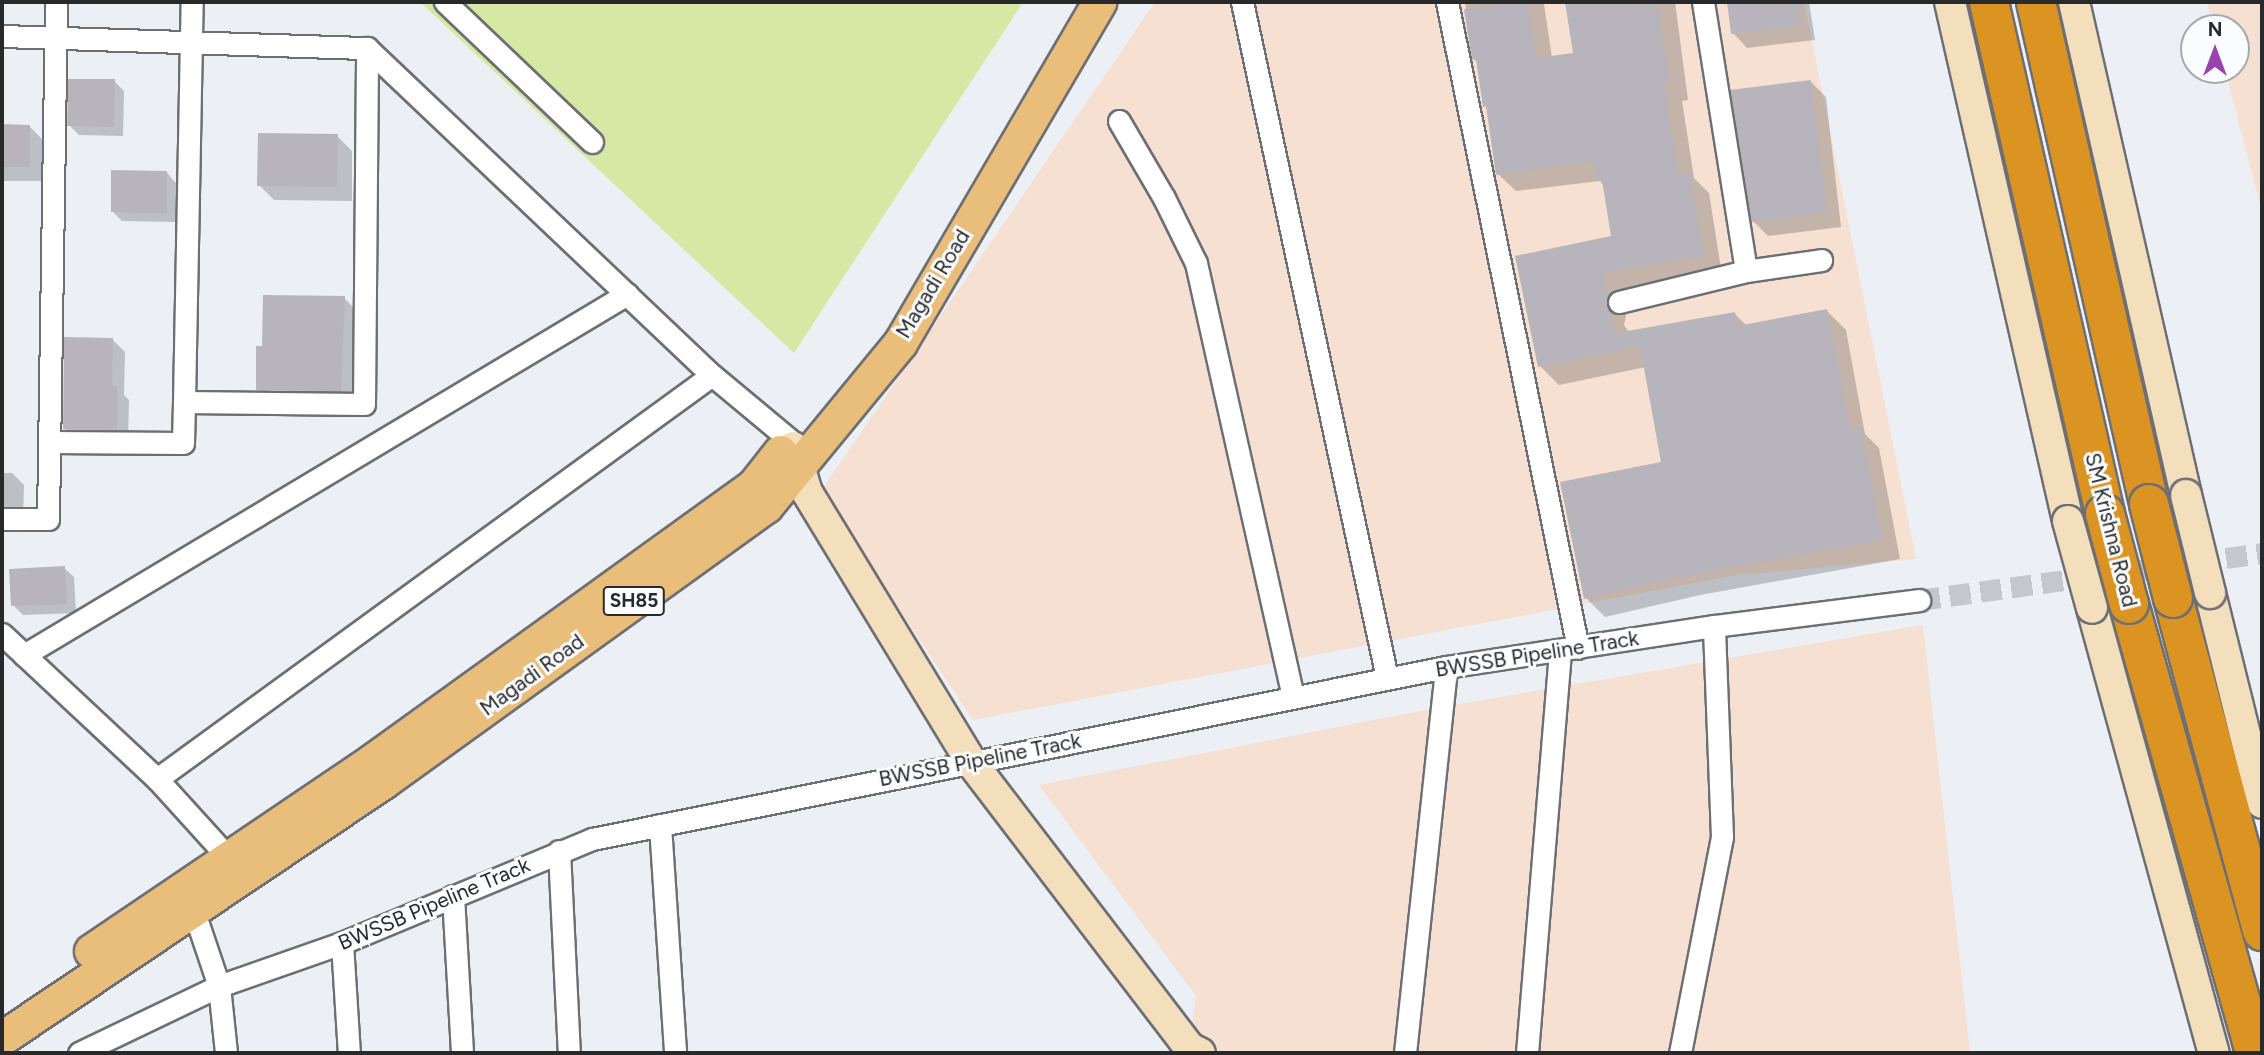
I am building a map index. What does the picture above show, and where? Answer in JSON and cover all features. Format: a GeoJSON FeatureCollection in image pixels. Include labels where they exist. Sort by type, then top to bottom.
{"type":"FeatureCollection","features":[{"type":"Feature","properties":{"kind":"highway","name":"SM Krishna Road"},"geometry":{"type":"LineString","coordinates":[[1989,2],[2105,514],[2255,1053]]}},
{"type":"Feature","properties":{"kind":"highway","name":"SM Krishna Road"},"geometry":{"type":"LineString","coordinates":[[2036,2],[2149,504],[2262,931]]}},
{"type":"Feature","properties":{"kind":"main road","name":"Magadi Road"},"geometry":{"type":"LineString","coordinates":[[794,452],[886,325],[1074,2]]}},
{"type":"Feature","properties":{"kind":"main road","name":"Magadi Road"},"geometry":{"type":"LineString","coordinates":[[2,1038],[236,866],[373,761],[754,485],[794,452],[900,343],[1099,2]]}},
{"type":"Feature","properties":{"kind":"main road","name":"Magadi Road"},"geometry":{"type":"LineString","coordinates":[[2,1011],[190,898]]}},
{"type":"Feature","properties":{"kind":"street"},"geometry":{"type":"LineString","coordinates":[[2,519],[48,519],[56,2]]}},
{"type":"Feature","properties":{"kind":"street"},"geometry":{"type":"LineString","coordinates":[[50,442],[183,443],[192,2]]}},
{"type":"Feature","properties":{"kind":"street"},"geometry":{"type":"LineString","coordinates":[[445,2],[592,142]]}},
{"type":"Feature","properties":{"kind":"street"},"geometry":{"type":"LineString","coordinates":[[1242,2],[1387,678]]}},
{"type":"Feature","properties":{"kind":"street"},"geometry":{"type":"LineString","coordinates":[[1447,2],[1569,649],[1527,1053]]}},
{"type":"Feature","properties":{"kind":"street"},"geometry":{"type":"LineString","coordinates":[[1703,2],[1746,271]]}},
{"type":"Feature","properties":{"kind":"street","name":"SM Krishna Road"},"geometry":{"type":"LineString","coordinates":[[1950,2],[2068,521],[2214,1053]]}},
{"type":"Feature","properties":{"kind":"street"},"geometry":{"type":"LineString","coordinates":[[2074,2],[2186,495],[2262,803]]}},
{"type":"Feature","properties":{"kind":"street"},"geometry":{"type":"LineString","coordinates":[[2,36],[367,48],[794,452],[807,492],[971,762],[1193,1051]]}},
{"type":"Feature","properties":{"kind":"street"},"geometry":{"type":"LineString","coordinates":[[184,402],[364,404],[367,48]]}},
{"type":"Feature","properties":{"kind":"street"},"geometry":{"type":"LineString","coordinates":[[1119,121],[1164,198],[1196,263],[1293,697]]}},
{"type":"Feature","properties":{"kind":"street"},"geometry":{"type":"LineString","coordinates":[[1619,302],[1746,271],[1821,260]]}},
{"type":"Feature","properties":{"kind":"street"},"geometry":{"type":"LineString","coordinates":[[24,655],[627,294]]}},
{"type":"Feature","properties":{"kind":"street"},"geometry":{"type":"LineString","coordinates":[[157,779],[712,375]]}},
{"type":"Feature","properties":{"kind":"street"},"geometry":{"type":"LineString","coordinates":[[2125,589],[2169,583]]}},
{"type":"Feature","properties":{"kind":"street","name":"BWSSB Pipeline Track"},"geometry":{"type":"LineString","coordinates":[[79,1053],[114,1046],[219,986],[342,943],[592,839],[1446,667],[1714,626],[1919,600]]}},
{"type":"Feature","properties":{"kind":"street"},"geometry":{"type":"LineString","coordinates":[[1680,1053],[1722,837],[1714,626]]}},
{"type":"Feature","properties":{"kind":"street"},"geometry":{"type":"LineString","coordinates":[[2,634],[157,779],[236,866]]}},
{"type":"Feature","properties":{"kind":"street"},"geometry":{"type":"LineString","coordinates":[[1405,1053],[1446,667]]}},
{"type":"Feature","properties":{"kind":"street"},"geometry":{"type":"LineString","coordinates":[[660,825],[675,1053]]}},
{"type":"Feature","properties":{"kind":"street"},"geometry":{"type":"LineString","coordinates":[[559,851],[569,1053]]}},
{"type":"Feature","properties":{"kind":"street"},"geometry":{"type":"LineString","coordinates":[[453,897],[462,1053]]}},
{"type":"Feature","properties":{"kind":"street"},"geometry":{"type":"LineString","coordinates":[[190,898],[219,986],[226,1053]]}},
{"type":"Feature","properties":{"kind":"street"},"geometry":{"type":"LineString","coordinates":[[342,943],[349,1053]]}},
{"type":"Feature","properties":{"kind":"shaded area"},"geometry":{"type":"Polygon","coordinates":[[[1155,2],[1804,2],[1916,559],[1736,575],[973,720],[821,491],[1155,2]]]}},
{"type":"Feature","properties":{"kind":"shaded area"},"geometry":{"type":"Polygon","coordinates":[[[2207,2],[2262,2],[2262,212],[2229,84],[2250,84],[2250,14],[2210,14],[2207,2]]]}},
{"type":"Feature","properties":{"kind":"shaded area"},"geometry":{"type":"Polygon","coordinates":[[[1923,625],[1970,1053],[1188,1053],[1196,996],[1039,785],[1442,707],[1923,625]]]}},
{"type":"Feature","properties":{"kind":"green space"},"geometry":{"type":"Polygon","coordinates":[[[420,2],[1023,2],[794,353],[420,2]]]}},
{"type":"Feature","properties":{"kind":"building"},"geometry":{"type":"Polygon","coordinates":[[[1528,2],[1536,58],[1573,53],[1565,2],[1657,2],[1670,82],[1664,83],[1679,174],[1690,172],[1704,256],[1603,272],[1608,296],[1606,304],[1611,312],[1616,333],[1735,312],[1737,326],[1827,309],[1850,430],[1861,428],[1882,540],[1680,577],[1584,599],[1560,482],[1661,462],[1640,346],[1538,367],[1515,256],[1611,236],[1602,180],[1596,181],[1593,161],[1496,175],[1486,106],[1483,107],[1476,59],[1472,60],[1464,9],[1528,2]]]}},
{"type":"Feature","properties":{"kind":"building"},"geometry":{"type":"Polygon","coordinates":[[[1727,2],[1798,2],[1801,26],[1731,34],[1727,2]]]}},
{"type":"Feature","properties":{"kind":"building"},"geometry":{"type":"Polygon","coordinates":[[[68,79],[115,79],[114,127],[67,126],[68,79]]]}},
{"type":"Feature","properties":{"kind":"building"},"geometry":{"type":"Polygon","coordinates":[[[1811,80],[1827,213],[1751,222],[1730,90],[1811,80]]]}},
{"type":"Feature","properties":{"kind":"building"},"geometry":{"type":"Polygon","coordinates":[[[2,124],[30,125],[30,167],[2,167],[2,124]]]}},
{"type":"Feature","properties":{"kind":"building"},"geometry":{"type":"Polygon","coordinates":[[[258,133],[338,134],[337,187],[257,186],[258,133]]]}},
{"type":"Feature","properties":{"kind":"building"},"geometry":{"type":"Polygon","coordinates":[[[111,170],[167,171],[167,213],[111,212],[111,170]]]}},
{"type":"Feature","properties":{"kind":"building"},"geometry":{"type":"Polygon","coordinates":[[[263,295],[345,296],[341,391],[256,390],[256,346],[262,346],[263,295]]]}},
{"type":"Feature","properties":{"kind":"building"},"geometry":{"type":"Polygon","coordinates":[[[64,337],[113,338],[112,386],[117,386],[117,429],[63,429],[64,337]]]}},
{"type":"Feature","properties":{"kind":"building"},"geometry":{"type":"Polygon","coordinates":[[[65,566],[67,604],[11,606],[9,569],[65,566]]]}},
{"type":"Feature","properties":{"kind":"tunnel"},"geometry":{"type":"LineString","coordinates":[[1919,600],[2262,553]]}}]}
